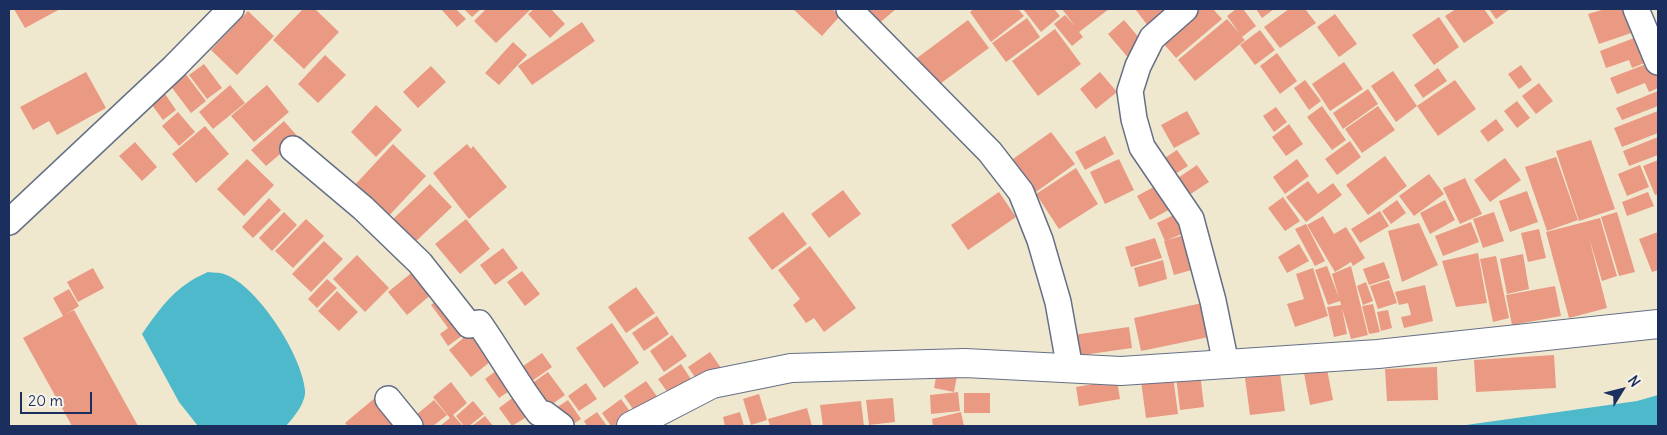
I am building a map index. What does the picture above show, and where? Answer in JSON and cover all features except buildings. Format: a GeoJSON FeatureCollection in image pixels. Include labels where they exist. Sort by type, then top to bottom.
{"type":"FeatureCollection","features":[{"type":"Feature","properties":{"kind":"street"},"geometry":{"type":"LineString","coordinates":[[9,222],[173,68],[231,9]]}},
{"type":"Feature","properties":{"kind":"street"},"geometry":{"type":"LineString","coordinates":[[849,9],[990,152],[1021,192],[1040,240],[1058,302],[1070,369]]}},
{"type":"Feature","properties":{"kind":"street"},"geometry":{"type":"LineString","coordinates":[[1185,9],[1152,38],[1138,66],[1130,92],[1134,119],[1142,147],[1191,219],[1213,301],[1226,364]]}},
{"type":"Feature","properties":{"kind":"street"},"geometry":{"type":"LineString","coordinates":[[1636,9],[1658,62]]}},
{"type":"Feature","properties":{"kind":"street"},"geometry":{"type":"LineString","coordinates":[[293,149],[363,208],[420,263],[470,325],[479,323],[521,389],[539,413],[545,414],[561,426]]}},
{"type":"Feature","properties":{"kind":"street"},"geometry":{"type":"LineString","coordinates":[[631,426],[712,384],[791,368],[964,363],[1121,371],[1378,354],[1658,324]]}},
{"type":"Feature","properties":{"kind":"street"},"geometry":{"type":"LineString","coordinates":[[388,399],[410,426]]}},
{"type":"Feature","properties":{"kind":"water"},"geometry":{"type":"Polygon","coordinates":[[[208,272],[224,274],[237,281],[250,292],[276,323],[287,341],[302,375],[305,395],[302,405],[286,426],[198,426],[179,402],[142,334],[178,290],[208,272]]]}},
{"type":"Feature","properties":{"kind":"water"},"geometry":{"type":"Polygon","coordinates":[[[1658,395],[1658,426],[1459,426],[1637,401],[1658,395]]]}}]}
